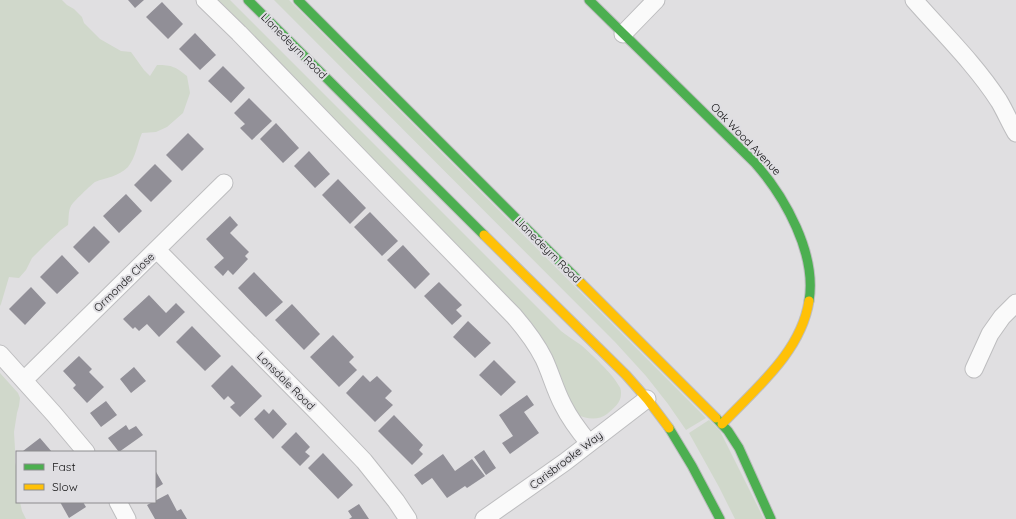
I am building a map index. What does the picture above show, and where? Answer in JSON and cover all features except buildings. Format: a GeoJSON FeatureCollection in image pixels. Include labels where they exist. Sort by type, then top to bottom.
{"type":"FeatureCollection","features":[{"type":"Feature","properties":{"kind":"street"},"geometry":{"type":"LineString","coordinates":[[205,0],[239,33],[527,331],[544,360],[569,417],[588,443]]}},
{"type":"Feature","properties":{"kind":"street","name":"Llanedeyrn Road"},"geometry":{"type":"LineString","coordinates":[[248,0],[539,291],[635,384],[677,439],[707,492],[720,519]]}},
{"type":"Feature","properties":{"kind":"street","name":"Llanedeyrn Road"},"geometry":{"type":"LineString","coordinates":[[298,0],[722,424],[739,448],[771,519]]}},
{"type":"Feature","properties":{"kind":"street","name":"Oak Wood Avenue"},"geometry":{"type":"LineString","coordinates":[[588,0],[768,177],[789,210],[796,226],[810,275],[811,290],[806,317],[798,336],[776,367],[722,424]]}},
{"type":"Feature","properties":{"kind":"street"},"geometry":{"type":"LineString","coordinates":[[623,34],[656,0]]}},
{"type":"Feature","properties":{"kind":"street"},"geometry":{"type":"LineString","coordinates":[[914,0],[985,80],[1000,102],[1016,133]]}},
{"type":"Feature","properties":{"kind":"street","name":"Ormonde Close"},"geometry":{"type":"LineString","coordinates":[[24,380],[224,183]]}},
{"type":"Feature","properties":{"kind":"street","name":"Lonsdale Road"},"geometry":{"type":"LineString","coordinates":[[157,250],[319,414],[364,462],[391,495],[408,519]]}},
{"type":"Feature","properties":{"kind":"street"},"geometry":{"type":"LineString","coordinates":[[974,369],[990,334],[1002,317],[1016,304]]}},
{"type":"Feature","properties":{"kind":"street"},"geometry":{"type":"LineString","coordinates":[[0,354],[85,451]]}},
{"type":"Feature","properties":{"kind":"street","name":"Carisbrooke Way"},"geometry":{"type":"LineString","coordinates":[[484,519],[565,462],[647,399]]}},
{"type":"Feature","properties":{"kind":"street"},"geometry":{"type":"LineString","coordinates":[[119,503],[127,519]]}},
{"type":"Feature","properties":{"kind":"shaded area"},"geometry":{"type":"Polygon","coordinates":[[[0,0],[62,0],[82,17],[84,23],[100,39],[121,51],[131,52],[150,76],[157,65],[170,66],[183,73],[187,76],[190,93],[183,113],[167,127],[156,132],[142,133],[135,155],[128,167],[116,175],[95,182],[75,201],[69,210],[68,225],[32,258],[26,270],[19,278],[9,277],[0,306],[0,0]]]}},
{"type":"Feature","properties":{"kind":"shaded area"},"geometry":{"type":"Polygon","coordinates":[[[215,0],[230,0],[561,331],[581,345],[602,364],[621,389],[620,400],[614,408],[600,418],[588,418],[575,414],[554,368],[333,118],[279,62],[275,61],[215,0]]]}},
{"type":"Feature","properties":{"kind":"shaded area"},"geometry":{"type":"Polygon","coordinates":[[[274,0],[289,0],[706,418],[686,430],[646,376],[615,342],[274,0]]]}},
{"type":"Feature","properties":{"kind":"shaded area"},"geometry":{"type":"Polygon","coordinates":[[[0,373],[18,393],[20,398],[14,432],[16,503],[20,503],[26,519],[0,519],[0,373]]]}},
{"type":"Feature","properties":{"kind":"shaded area"},"geometry":{"type":"Polygon","coordinates":[[[709,420],[720,431],[764,519],[735,519],[689,433],[709,420]]]}},
{"type":"Feature","properties":{"kind":"traffic: fast"},"geometry":{"type":"LineString","coordinates":[[248,0],[484,235]]}},
{"type":"Feature","properties":{"kind":"traffic: fast"},"geometry":{"type":"LineString","coordinates":[[298,0],[581,283]]}},
{"type":"Feature","properties":{"kind":"traffic: fast"},"geometry":{"type":"LineString","coordinates":[[589,0],[755,163],[777,192],[796,227],[803,246],[808,264],[810,283],[809,301]]}},
{"type":"Feature","properties":{"kind":"traffic: fast"},"geometry":{"type":"LineString","coordinates":[[716,418],[728,431],[739,448],[771,519]]}},
{"type":"Feature","properties":{"kind":"traffic: fast"},"geometry":{"type":"LineString","coordinates":[[669,428],[692,466],[720,519]]}},
{"type":"Feature","properties":{"kind":"traffic: slow"},"geometry":{"type":"LineString","coordinates":[[484,235],[626,375],[648,400],[669,428]]}},
{"type":"Feature","properties":{"kind":"traffic: slow"},"geometry":{"type":"LineString","coordinates":[[581,283],[716,418]]}},
{"type":"Feature","properties":{"kind":"traffic: slow"},"geometry":{"type":"LineString","coordinates":[[722,424],[762,383],[787,353],[797,337],[809,301]]}}]}
